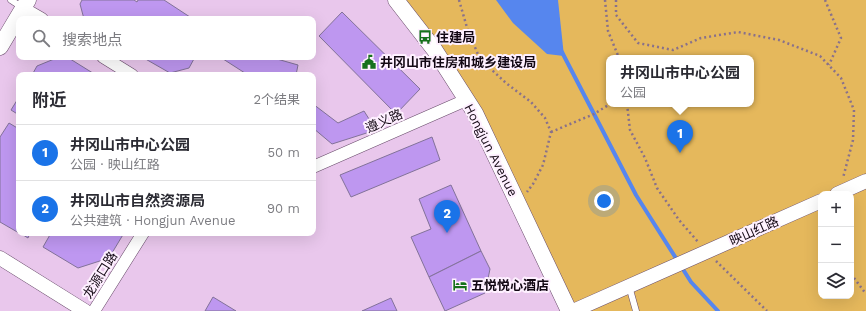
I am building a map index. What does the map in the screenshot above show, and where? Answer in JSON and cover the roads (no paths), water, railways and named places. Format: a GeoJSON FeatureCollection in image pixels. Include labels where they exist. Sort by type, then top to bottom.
{"type":"FeatureCollection","features":[{"type":"Feature","properties":{"kind":"main road","name":"Hongjun Avenue"},"geometry":{"type":"LineString","coordinates":[[396,0],[434,49],[475,113],[569,311]]}},
{"type":"Feature","properties":{"kind":"main road"},"geometry":{"type":"LineString","coordinates":[[0,47],[21,3]]}},
{"type":"Feature","properties":{"kind":"street"},"geometry":{"type":"LineString","coordinates":[[21,3],[38,16]]}},
{"type":"Feature","properties":{"kind":"street"},"geometry":{"type":"LineString","coordinates":[[108,60],[127,72]]}},
{"type":"Feature","properties":{"kind":"street","name":"遵义路"},"geometry":{"type":"LineString","coordinates":[[316,166],[466,100]]}},
{"type":"Feature","properties":{"kind":"street"},"geometry":{"type":"LineString","coordinates":[[843,191],[866,181]]}},
{"type":"Feature","properties":{"kind":"street","name":"映山红路"},"geometry":{"type":"LineString","coordinates":[[629,286],[818,202]]}},
{"type":"Feature","properties":{"kind":"street","name":"龙源口路"},"geometry":{"type":"LineString","coordinates":[[94,311],[141,236]]}},
{"type":"Feature","properties":{"kind":"street"},"geometry":{"type":"LineString","coordinates":[[0,258],[85,311]]}},
{"type":"Feature","properties":{"kind":"street"},"geometry":{"type":"LineString","coordinates":[[573,311],[629,286]]}},
{"type":"Feature","properties":{"kind":"lane"},"geometry":{"type":"LineString","coordinates":[[629,286],[636,311]]}},
{"type":"Feature","properties":{"kind":"water"},"geometry":{"type":"Polygon","coordinates":[[[496,0],[558,0],[564,56],[547,54],[513,23],[496,0]]]}},
{"type":"Feature","properties":{"kind":"waterway"},"geometry":{"type":"LineString","coordinates":[[562,52],[636,195],[691,282],[718,311]]}},
{"type":"Feature","properties":{"kind":"place","name":"住建局"},"geometry":{"type":"Point","coordinates":[425,37]}},
{"type":"Feature","properties":{"kind":"place","name":"井冈山市住房和城乡建设局"},"geometry":{"type":"Point","coordinates":[369,62]}},
{"type":"Feature","properties":{"kind":"place","name":"井冈山市中心公园"},"geometry":{"type":"Point","coordinates":[680,153]}},
{"type":"Feature","properties":{"kind":"place","name":"井冈山市自然资源局"},"geometry":{"type":"Point","coordinates":[447,233]}},
{"type":"Feature","properties":{"kind":"place","name":"五悦悦心酒店"},"geometry":{"type":"Point","coordinates":[460,285]}}]}
